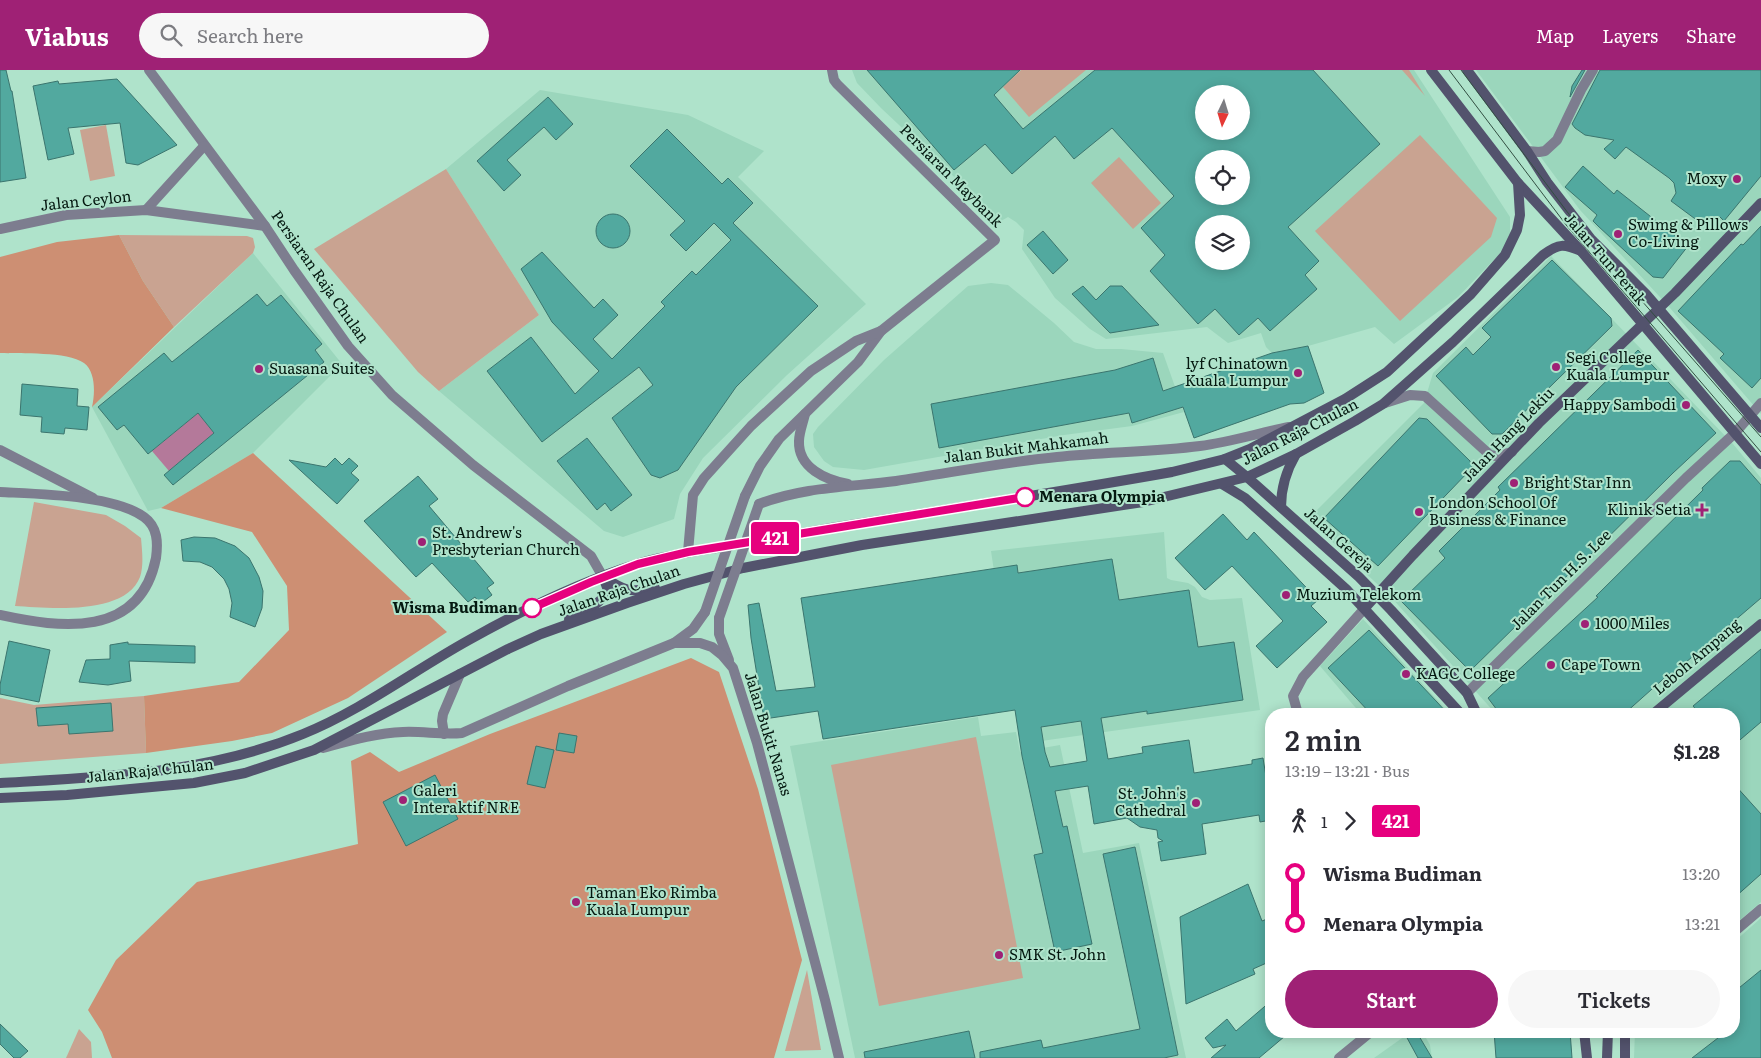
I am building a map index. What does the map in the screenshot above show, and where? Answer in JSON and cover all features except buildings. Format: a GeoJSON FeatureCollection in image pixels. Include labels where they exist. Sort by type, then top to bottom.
{"type":"FeatureCollection","features":[{"type":"Feature","properties":{"kind":"main road","name":"Jalan Tun Perak"},"geometry":{"type":"LineString","coordinates":[[1432,70],[1518,183],[1582,251],[1761,464]]}},
{"type":"Feature","properties":{"kind":"main road","name":"Jalan Tun Perak"},"geometry":{"type":"LineString","coordinates":[[1466,70],[1591,239],[1659,309],[1761,428]]}},
{"type":"Feature","properties":{"kind":"main road","name":"Jalan Raja Chulan"},"geometry":{"type":"LineString","coordinates":[[0,783],[156,772],[237,756],[275,745],[305,734],[346,715],[469,640],[532,608],[638,564],[688,552],[1143,478],[1225,459],[1250,449],[1345,399],[1387,372],[1471,294],[1505,255],[1517,230],[1520,215],[1518,183]]}},
{"type":"Feature","properties":{"kind":"main road","name":"Jalan Hang Lekiu"},"geometry":{"type":"LineString","coordinates":[[1365,608],[1413,555],[1561,401],[1643,325],[1761,203]]}},
{"type":"Feature","properties":{"kind":"main road","name":"Jalan Raja Chulan"},"geometry":{"type":"LineString","coordinates":[[0,798],[133,790],[207,782],[245,773],[314,750],[508,648],[541,634],[684,584],[743,568],[862,545],[1143,502],[1247,477],[1296,454],[1383,404],[1418,375],[1550,249],[1562,245],[1582,251]]}},
{"type":"Feature","properties":{"kind":"main road"},"geometry":{"type":"LineString","coordinates":[[1281,507],[1283,483],[1288,468],[1296,454]]}},
{"type":"Feature","properties":{"kind":"main road","name":"Jalan Gereja"},"geometry":{"type":"LineString","coordinates":[[1225,459],[1281,507],[1377,596],[1467,693],[1474,708]]}},
{"type":"Feature","properties":{"kind":"main road","name":"Jalan Gereja"},"geometry":{"type":"LineString","coordinates":[[1222,484],[1245,498],[1334,578],[1365,608],[1456,708]]}},
{"type":"Feature","properties":{"kind":"main road"},"geometry":{"type":"LineString","coordinates":[[603,577],[622,589],[635,592],[684,584]]}},
{"type":"Feature","properties":{"kind":"main road"},"geometry":{"type":"LineString","coordinates":[[541,634],[599,603],[608,590],[603,577]]}},
{"type":"Feature","properties":{"kind":"main road","name":"Leboh Ampang"},"geometry":{"type":"LineString","coordinates":[[1660,708],[1761,624]]}},
{"type":"Feature","properties":{"kind":"main road"},"geometry":{"type":"LineString","coordinates":[[1585,1038],[1587,1058]]}},
{"type":"Feature","properties":{"kind":"main road"},"geometry":{"type":"LineString","coordinates":[[1608,1038],[1608,1058]]}},
{"type":"Feature","properties":{"kind":"main road"},"geometry":{"type":"LineString","coordinates":[[1625,1038],[1625,1058]]}},
{"type":"Feature","properties":{"kind":"street","name":"Persiaran Raja Chulan"},"geometry":{"type":"LineString","coordinates":[[149,70],[265,226],[348,346],[392,395],[474,465],[591,556],[603,577]]}},
{"type":"Feature","properties":{"kind":"street","name":"Persiaran Maybank"},"geometry":{"type":"LineString","coordinates":[[674,642],[693,629],[705,612],[745,496],[760,466],[779,439],[858,362],[881,331],[995,240],[837,84],[832,70]]}},
{"type":"Feature","properties":{"kind":"street"},"geometry":{"type":"LineString","coordinates":[[1527,151],[1545,151],[1557,140],[1581,90],[1593,70]]}},
{"type":"Feature","properties":{"kind":"street","name":"Jalan Ceylon"},"geometry":{"type":"LineString","coordinates":[[146,210],[204,146]]}},
{"type":"Feature","properties":{"kind":"street","name":"Jalan Ceylon"},"geometry":{"type":"LineString","coordinates":[[0,229],[66,215],[146,210],[265,226]]}},
{"type":"Feature","properties":{"kind":"street","name":"Persiaran Maybank"},"geometry":{"type":"LineString","coordinates":[[688,552],[694,495],[704,478],[751,426],[811,371],[856,341],[881,331]]}},
{"type":"Feature","properties":{"kind":"street"},"geometry":{"type":"LineString","coordinates":[[1383,404],[1402,397],[1424,396],[1490,455],[1496,456],[1512,452]]}},
{"type":"Feature","properties":{"kind":"street","name":"Jalan Tun H.S. Lee"},"geometry":{"type":"LineString","coordinates":[[1467,693],[1686,478],[1735,433],[1761,403]]}},
{"type":"Feature","properties":{"kind":"street"},"geometry":{"type":"LineString","coordinates":[[805,414],[799,441],[800,453],[806,464],[828,479],[859,485]]}},
{"type":"Feature","properties":{"kind":"street","name":"Jalan Bukit Mahkamah"},"geometry":{"type":"LineString","coordinates":[[733,668],[719,634],[719,618],[759,504],[778,496],[793,493],[1056,457],[1202,446],[1245,438],[1298,424]]}},
{"type":"Feature","properties":{"kind":"street"},"geometry":{"type":"LineString","coordinates":[[0,450],[98,500],[129,509],[144,517],[152,524],[157,537],[152,572],[142,592],[126,610],[102,620],[82,625],[56,624],[0,615]]}},
{"type":"Feature","properties":{"kind":"street"},"geometry":{"type":"LineString","coordinates":[[0,492],[98,500]]}},
{"type":"Feature","properties":{"kind":"street"},"geometry":{"type":"LineString","coordinates":[[1296,708],[1293,696],[1303,677],[1365,608]]}},
{"type":"Feature","properties":{"kind":"street","name":"Jalan Bukit Nanas"},"geometry":{"type":"LineString","coordinates":[[314,750],[381,734],[462,733],[674,642],[700,643],[712,647],[733,668],[757,743],[825,1000],[838,1058]]}},
{"type":"Feature","properties":{"kind":"street"},"geometry":{"type":"LineString","coordinates":[[444,734],[443,714],[460,674]]}},
{"type":"Feature","properties":{"kind":"street"},"geometry":{"type":"LineString","coordinates":[[1740,927],[1761,910]]}},
{"type":"Feature","properties":{"kind":"street"},"geometry":{"type":"LineString","coordinates":[[1339,1058],[1363,1038]]}},
{"type":"Feature","properties":{"kind":"shaded area"},"geometry":{"type":"Polygon","coordinates":[[[852,70],[1414,70],[1510,217],[1510,243],[1458,297],[1394,344],[1375,327],[1308,346],[1272,353],[1266,347],[1261,333],[1228,343],[1207,327],[1106,339],[1090,329],[1055,298],[1022,249],[1024,230],[1008,217],[1001,221],[857,83],[852,70]]]}},
{"type":"Feature","properties":{"kind":"shaded area"},"geometry":{"type":"Polygon","coordinates":[[[1021,70],[1086,70],[1029,117],[1003,87],[1021,70]]]}},
{"type":"Feature","properties":{"kind":"shaded area"},"geometry":{"type":"Polygon","coordinates":[[[1402,70],[1409,70],[1425,96],[1402,70]]]}},
{"type":"Feature","properties":{"kind":"shaded area"},"geometry":{"type":"Polygon","coordinates":[[[1476,70],[1761,70],[1761,414],[1670,308],[1580,210],[1476,70]]]}},
{"type":"Feature","properties":{"kind":"shaded area"},"geometry":{"type":"Polygon","coordinates":[[[540,90],[688,115],[764,151],[738,177],[866,304],[787,375],[703,458],[680,494],[674,519],[623,537],[604,531],[439,391],[539,315],[446,169],[540,90]]]}},
{"type":"Feature","properties":{"kind":"shaded area"},"geometry":{"type":"Polygon","coordinates":[[[106,125],[115,176],[90,181],[80,130],[106,125]]]}},
{"type":"Feature","properties":{"kind":"shaded area"},"geometry":{"type":"Polygon","coordinates":[[[1420,135],[1497,218],[1491,237],[1400,321],[1315,231],[1420,135]]]}},
{"type":"Feature","properties":{"kind":"shaded area"},"geometry":{"type":"Polygon","coordinates":[[[1119,157],[1161,203],[1133,229],[1091,183],[1119,157]]]}},
{"type":"Feature","properties":{"kind":"shaded area"},"geometry":{"type":"Polygon","coordinates":[[[446,169],[539,315],[439,391],[418,372],[314,249],[446,169]]]}},
{"type":"Feature","properties":{"kind":"shaded area"},"geometry":{"type":"Polygon","coordinates":[[[119,235],[247,236],[253,238],[255,247],[253,253],[174,327],[143,281],[119,235]]]}},
{"type":"Feature","properties":{"kind":"shaded area"},"geometry":{"type":"Polygon","coordinates":[[[119,235],[143,281],[174,327],[92,407],[94,396],[93,377],[84,363],[76,359],[55,355],[0,353],[0,257],[57,242],[119,235]]]}},
{"type":"Feature","properties":{"kind":"shaded area"},"geometry":{"type":"Polygon","coordinates":[[[253,253],[342,364],[253,453],[161,508],[148,511],[92,407],[253,253]]]}},
{"type":"Feature","properties":{"kind":"shaded area"},"geometry":{"type":"Polygon","coordinates":[[[1551,256],[1733,444],[1761,478],[1761,902],[1740,920],[1740,708],[1491,708],[1390,596],[1308,519],[1424,403],[1433,373],[1551,256]]]}},
{"type":"Feature","properties":{"kind":"shaded area"},"geometry":{"type":"Polygon","coordinates":[[[991,283],[1008,285],[1074,342],[1096,349],[1163,353],[1184,412],[1132,426],[1064,435],[864,470],[833,467],[824,461],[814,447],[813,434],[818,427],[884,360],[968,286],[991,283]]]}},
{"type":"Feature","properties":{"kind":"shaded area"},"geometry":{"type":"Polygon","coordinates":[[[198,413],[214,433],[169,471],[152,451],[198,413]]]}},
{"type":"Feature","properties":{"kind":"shaded area"},"geometry":{"type":"Polygon","coordinates":[[[253,453],[447,632],[348,698],[272,733],[232,741],[146,753],[144,696],[239,682],[289,630],[287,586],[252,532],[161,508],[253,453]]]}},
{"type":"Feature","properties":{"kind":"shaded area"},"geometry":{"type":"Polygon","coordinates":[[[34,502],[106,515],[141,538],[142,568],[140,577],[132,590],[119,598],[103,604],[84,607],[46,608],[15,606],[34,502]]]}},
{"type":"Feature","properties":{"kind":"shaded area"},"geometry":{"type":"Polygon","coordinates":[[[1164,532],[1167,578],[1188,583],[1195,587],[1202,597],[1210,600],[1242,598],[1260,710],[1020,744],[991,551],[1164,532]]]}},
{"type":"Feature","properties":{"kind":"shaded area"},"geometry":{"type":"Polygon","coordinates":[[[1363,619],[1445,708],[1356,708],[1320,666],[1363,619]]]}},
{"type":"Feature","properties":{"kind":"shaded area","name":"Taman Eko Rimba Kuala Lumpur"},"geometry":{"type":"Polygon","coordinates":[[[691,658],[719,672],[758,789],[802,960],[774,1058],[112,1058],[102,1032],[88,1010],[116,960],[197,882],[358,844],[351,761],[370,752],[399,772],[490,734],[691,658]]]}},
{"type":"Feature","properties":{"kind":"shaded area"},"geometry":{"type":"Polygon","coordinates":[[[144,696],[146,753],[0,764],[0,698],[34,705],[144,696]]]}},
{"type":"Feature","properties":{"kind":"shaded area","name":"SMK St. John"},"geometry":{"type":"Polygon","coordinates":[[[978,717],[981,736],[1016,732],[1020,752],[1060,745],[1083,853],[1139,843],[1186,1058],[855,1058],[790,746],[978,717]]]}},
{"type":"Feature","properties":{"kind":"shaded area"},"geometry":{"type":"Polygon","coordinates":[[[976,737],[1023,978],[879,1006],[831,765],[976,737]]]}},
{"type":"Feature","properties":{"kind":"shaded area"},"geometry":{"type":"Polygon","coordinates":[[[1761,918],[1761,1058],[1634,1058],[1635,1038],[1740,1038],[1740,937],[1761,918]]]}},
{"type":"Feature","properties":{"kind":"shaded area"},"geometry":{"type":"Polygon","coordinates":[[[807,970],[821,1050],[785,1051],[807,970]]]}},
{"type":"Feature","properties":{"kind":"shaded area"},"geometry":{"type":"Polygon","coordinates":[[[79,1029],[91,1042],[92,1058],[66,1058],[79,1029]]]}},
{"type":"Feature","properties":{"kind":"shaded area"},"geometry":{"type":"Polygon","coordinates":[[[1402,1038],[1426,1038],[1430,1045],[1432,1058],[1374,1058],[1402,1038]]]}},
{"type":"Feature","properties":{"kind":"tram line"},"geometry":{"type":"LineString","coordinates":[[1449,70],[1567,226],[1761,452]]}},
{"type":"Feature","properties":{"kind":"tram line"},"geometry":{"type":"LineString","coordinates":[[1461,70],[1586,237]]}},
{"type":"Feature","properties":{"kind":"tram line"},"geometry":{"type":"LineString","coordinates":[[1599,252],[1761,437]]}},
{"type":"Feature","properties":{"kind":"bus line","name":"421"},"geometry":{"type":"LineString","coordinates":[[532,608],[638,564],[688,552],[1025,497]]}},
{"type":"Feature","properties":{"kind":"place","name":"Moxy"},"geometry":{"type":"Point","coordinates":[1737,179]}},
{"type":"Feature","properties":{"kind":"place","name":"Swimg & Pillows Co-Living"},"geometry":{"type":"Point","coordinates":[1618,234]}},
{"type":"Feature","properties":{"kind":"place","name":"Segi College Kuala Lumpur"},"geometry":{"type":"Point","coordinates":[1556,367]}},
{"type":"Feature","properties":{"kind":"place","name":"Suasana Suites"},"geometry":{"type":"Point","coordinates":[259,369]}},
{"type":"Feature","properties":{"kind":"place","name":"lyf Chinatown Kuala Lumpur"},"geometry":{"type":"Point","coordinates":[1298,373]}},
{"type":"Feature","properties":{"kind":"place","name":"Happy Sambodi"},"geometry":{"type":"Point","coordinates":[1686,405]}},
{"type":"Feature","properties":{"kind":"place","name":"Bright Star Inn"},"geometry":{"type":"Point","coordinates":[1514,483]}},
{"type":"Feature","properties":{"kind":"place","name":"Menara Olympia"},"geometry":{"type":"Point","coordinates":[1025,497]}},
{"type":"Feature","properties":{"kind":"place","name":"Klinik Setia"},"geometry":{"type":"Point","coordinates":[1702,510]}},
{"type":"Feature","properties":{"kind":"place","name":"London School Of Business & Finance"},"geometry":{"type":"Point","coordinates":[1419,512]}},
{"type":"Feature","properties":{"kind":"place","name":"St. Andrew's Presbyterian Church"},"geometry":{"type":"Point","coordinates":[422,542]}},
{"type":"Feature","properties":{"kind":"place","name":"Muzium Telekom"},"geometry":{"type":"Point","coordinates":[1286,595]}},
{"type":"Feature","properties":{"kind":"place","name":"Wisma Budiman"},"geometry":{"type":"Point","coordinates":[532,608]}},
{"type":"Feature","properties":{"kind":"place","name":"1000 Miles"},"geometry":{"type":"Point","coordinates":[1585,624]}},
{"type":"Feature","properties":{"kind":"place","name":"Cape Town"},"geometry":{"type":"Point","coordinates":[1551,665]}},
{"type":"Feature","properties":{"kind":"place","name":"KAGC College"},"geometry":{"type":"Point","coordinates":[1406,674]}},
{"type":"Feature","properties":{"kind":"place","name":"Galeri Interaktif NRE"},"geometry":{"type":"Point","coordinates":[403,800]}},
{"type":"Feature","properties":{"kind":"place","name":"St. John's Cathedral"},"geometry":{"type":"Point","coordinates":[1196,803]}},
{"type":"Feature","properties":{"kind":"place","name":"Taman Eko Rimba Kuala Lumpur"},"geometry":{"type":"Point","coordinates":[576,902]}},
{"type":"Feature","properties":{"kind":"place","name":"SMK St. John"},"geometry":{"type":"Point","coordinates":[999,955]}}]}
